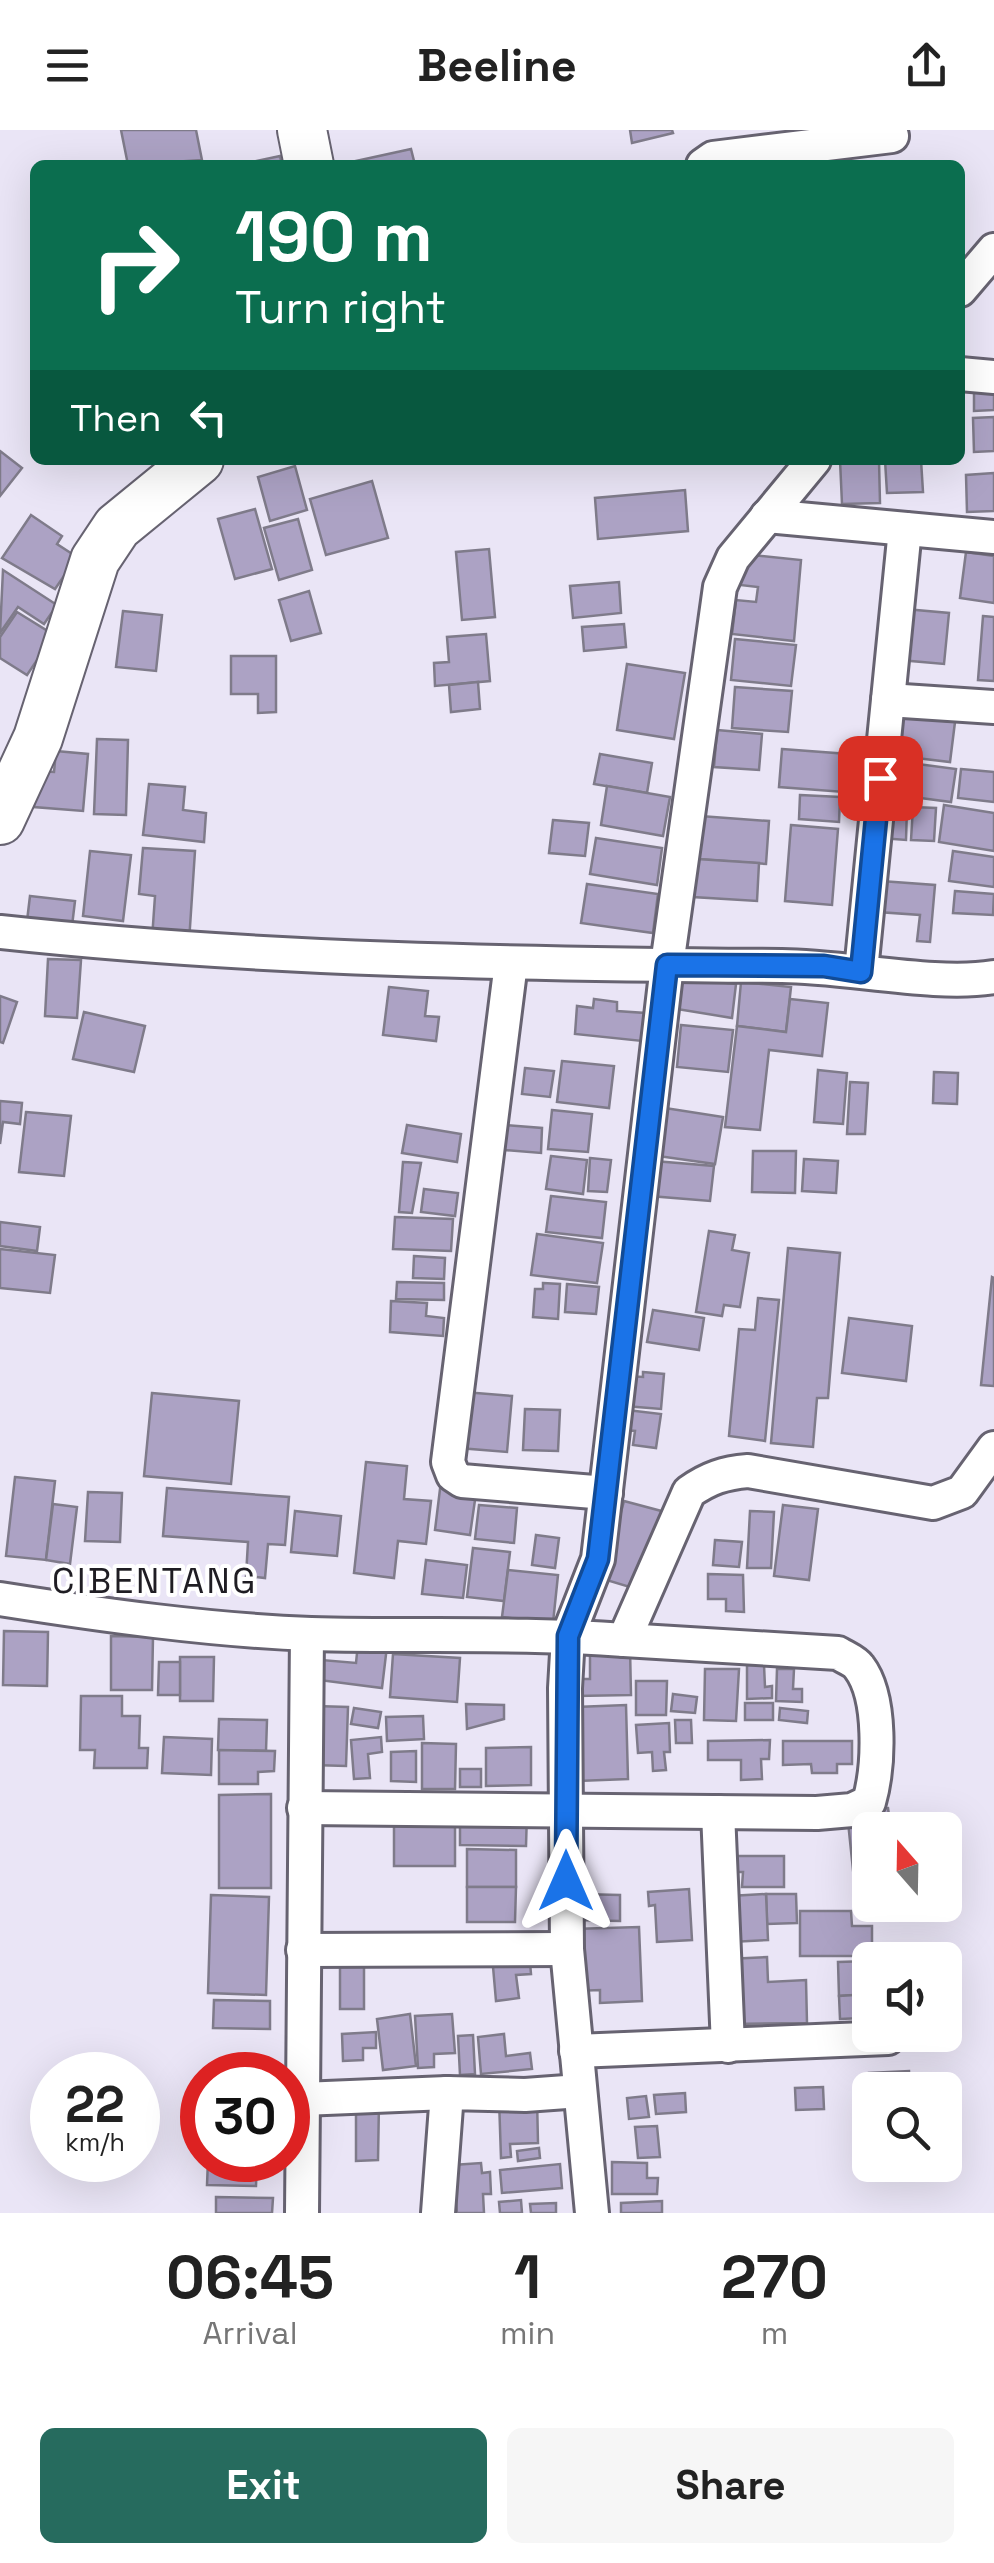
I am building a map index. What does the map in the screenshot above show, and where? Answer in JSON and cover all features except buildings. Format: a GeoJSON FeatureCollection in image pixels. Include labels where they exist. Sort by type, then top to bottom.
{"type":"FeatureCollection","features":[{"type":"Feature","properties":{"kind":"street"},"geometry":{"type":"LineString","coordinates":[[302,130],[308,160]]}},
{"type":"Feature","properties":{"kind":"street"},"geometry":{"type":"LineString","coordinates":[[710,160],[897,133]]}},
{"type":"Feature","properties":{"kind":"street"},"geometry":{"type":"LineString","coordinates":[[868,160],[897,133]]}},
{"type":"Feature","properties":{"kind":"street"},"geometry":{"type":"LineString","coordinates":[[965,284],[994,250]]}},
{"type":"Feature","properties":{"kind":"street"},"geometry":{"type":"LineString","coordinates":[[965,374],[994,377]]}},
{"type":"Feature","properties":{"kind":"street"},"geometry":{"type":"LineString","coordinates":[[0,820],[38,738],[94,560],[116,526],[193,465]]}},
{"type":"Feature","properties":{"kind":"street"},"geometry":{"type":"LineString","coordinates":[[592,2213],[567,1949],[568,1636],[598,1559],[667,965],[720,587],[733,558],[810,465]]}},
{"type":"Feature","properties":{"kind":"street"},"geometry":{"type":"LineString","coordinates":[[766,516],[994,537]]}},
{"type":"Feature","properties":{"kind":"street"},"geometry":{"type":"LineString","coordinates":[[861,972],[905,529]]}},
{"type":"Feature","properties":{"kind":"street"},"geometry":{"type":"LineString","coordinates":[[888,700],[994,708]]}},
{"type":"Feature","properties":{"kind":"street"},"geometry":{"type":"LineString","coordinates":[[0,932],[150,948],[511,962],[824,966],[861,972],[994,977]]}},
{"type":"Feature","properties":{"kind":"street"},"geometry":{"type":"LineString","coordinates":[[511,962],[448,1462],[453,1476],[462,1481],[606,1494]]}},
{"type":"Feature","properties":{"kind":"street"},"geometry":{"type":"LineString","coordinates":[[624,1640],[689,1492],[702,1483],[723,1473],[748,1471],[933,1503],[962,1492],[994,1448]]}},
{"type":"Feature","properties":{"kind":"street"},"geometry":{"type":"LineString","coordinates":[[0,1599],[79,1612],[307,1634],[568,1636],[838,1653],[859,1666],[876,1716],[876,1778],[869,1802],[852,1810],[817,1813],[304,1808]]}},
{"type":"Feature","properties":{"kind":"street"},"geometry":{"type":"LineString","coordinates":[[302,2052],[307,1634]]}},
{"type":"Feature","properties":{"kind":"street"},"geometry":{"type":"LineString","coordinates":[[718,1812],[728,2046]]}},
{"type":"Feature","properties":{"kind":"street"},"geometry":{"type":"LineString","coordinates":[[303,1950],[567,1949]]}},
{"type":"Feature","properties":{"kind":"street"},"geometry":{"type":"LineString","coordinates":[[576,2051],[852,2040]]}},
{"type":"Feature","properties":{"kind":"street"},"geometry":{"type":"LineString","coordinates":[[310,2099],[525,2095],[580,2090]]}},
{"type":"Feature","properties":{"kind":"street"},"geometry":{"type":"LineString","coordinates":[[438,2213],[447,2094]]}},
{"type":"Feature","properties":{"kind":"street"},"geometry":{"type":"LineString","coordinates":[[302,2182],[302,2213]]}},
{"type":"Feature","properties":{"kind":"district","name":"CIBENTANG"},"geometry":{"type":"Point","coordinates":[155,1581]}},
{"type":"Feature","properties":{"kind":"route"},"geometry":{"type":"LineString","coordinates":[[566,1881],[568,1636],[598,1559],[667,965],[824,966],[861,972],[880,778]]}}]}
